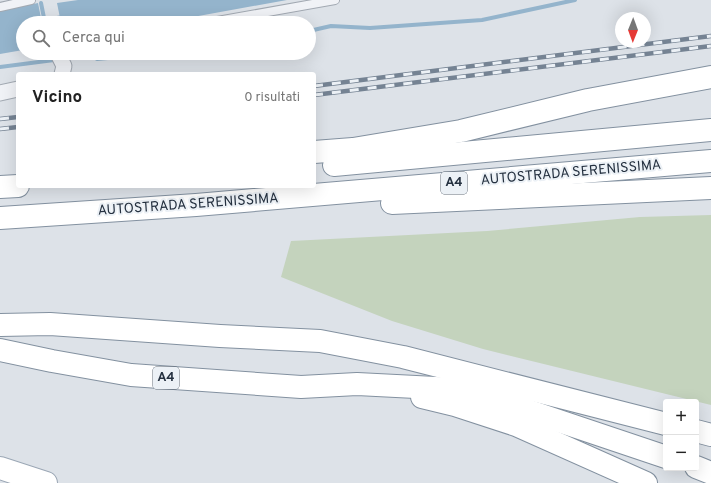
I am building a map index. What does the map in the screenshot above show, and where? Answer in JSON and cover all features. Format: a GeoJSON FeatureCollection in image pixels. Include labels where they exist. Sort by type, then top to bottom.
{"type":"FeatureCollection","features":[{"type":"Feature","properties":{"kind":"main road"},"geometry":{"type":"LineString","coordinates":[[316,152],[353,149],[460,131],[588,100],[711,77]]}},
{"type":"Feature","properties":{"kind":"main road","name":"AUTOSTRADA SERENISSIMA"},"geometry":{"type":"LineString","coordinates":[[316,166],[356,164],[711,130]]}},
{"type":"Feature","properties":{"kind":"main road","name":"AUTOSTRADA SERENISSIMA"},"geometry":{"type":"LineString","coordinates":[[0,218],[196,205],[711,161]]}},
{"type":"Feature","properties":{"kind":"main road"},"geometry":{"type":"LineString","coordinates":[[0,187],[16,186]]}},
{"type":"Feature","properties":{"kind":"main road","name":"A4"},"geometry":{"type":"LineString","coordinates":[[196,205],[400,203],[711,188]]}},
{"type":"Feature","properties":{"kind":"main road"},"geometry":{"type":"LineString","coordinates":[[0,325],[50,324],[220,336],[320,341],[403,356],[663,423]]}},
{"type":"Feature","properties":{"kind":"main road","name":"A4"},"geometry":{"type":"LineString","coordinates":[[0,350],[52,361],[131,374],[217,382],[301,387],[357,384],[376,385],[455,405],[516,425],[646,483]]}},
{"type":"Feature","properties":{"kind":"main road"},"geometry":{"type":"LineString","coordinates":[[376,385],[455,389],[511,405],[663,456]]}},
{"type":"Feature","properties":{"kind":"main road"},"geometry":{"type":"LineString","coordinates":[[699,432],[711,435]]}},
{"type":"Feature","properties":{"kind":"main road"},"geometry":{"type":"LineString","coordinates":[[0,468],[46,483]]}},
{"type":"Feature","properties":{"kind":"main road"},"geometry":{"type":"LineString","coordinates":[[699,468],[711,473]]}},
{"type":"Feature","properties":{"kind":"street"},"geometry":{"type":"LineString","coordinates":[[62,72],[64,60]]}},
{"type":"Feature","properties":{"kind":"street"},"geometry":{"type":"LineString","coordinates":[[0,93],[16,90]]}},
{"type":"Feature","properties":{"kind":"lane"},"geometry":{"type":"LineString","coordinates":[[0,7],[31,0]]}},
{"type":"Feature","properties":{"kind":"lane"},"geometry":{"type":"LineString","coordinates":[[245,16],[335,0]]}},
{"type":"Feature","properties":{"kind":"green space"},"geometry":{"type":"Polygon","coordinates":[[[711,215],[711,405],[699,402],[699,399],[687,399],[483,349],[392,321],[281,277],[291,241],[487,231],[640,217],[711,215]]]}},
{"type":"Feature","properties":{"kind":"water"},"geometry":{"type":"Polygon","coordinates":[[[78,0],[287,0],[199,16],[60,16],[57,3],[78,0]]]}},
{"type":"Feature","properties":{"kind":"water"},"geometry":{"type":"Polygon","coordinates":[[[38,3],[41,16],[16,16],[16,51],[0,54],[0,11],[38,3]]]}},
{"type":"Feature","properties":{"kind":"waterway"},"geometry":{"type":"LineString","coordinates":[[316,29],[331,26],[370,28],[482,20],[575,0]]}},
{"type":"Feature","properties":{"kind":"waterway"},"geometry":{"type":"LineString","coordinates":[[41,3],[44,16]]}},
{"type":"Feature","properties":{"kind":"waterway"},"geometry":{"type":"LineString","coordinates":[[0,67],[54,60]]}},
{"type":"Feature","properties":{"kind":"railway"},"geometry":{"type":"LineString","coordinates":[[316,86],[711,36]]}},
{"type":"Feature","properties":{"kind":"railway"},"geometry":{"type":"LineString","coordinates":[[316,95],[711,46]]}},
{"type":"Feature","properties":{"kind":"railway"},"geometry":{"type":"LineString","coordinates":[[0,119],[16,117]]}},
{"type":"Feature","properties":{"kind":"railway"},"geometry":{"type":"LineString","coordinates":[[0,129],[16,127]]}}]}
